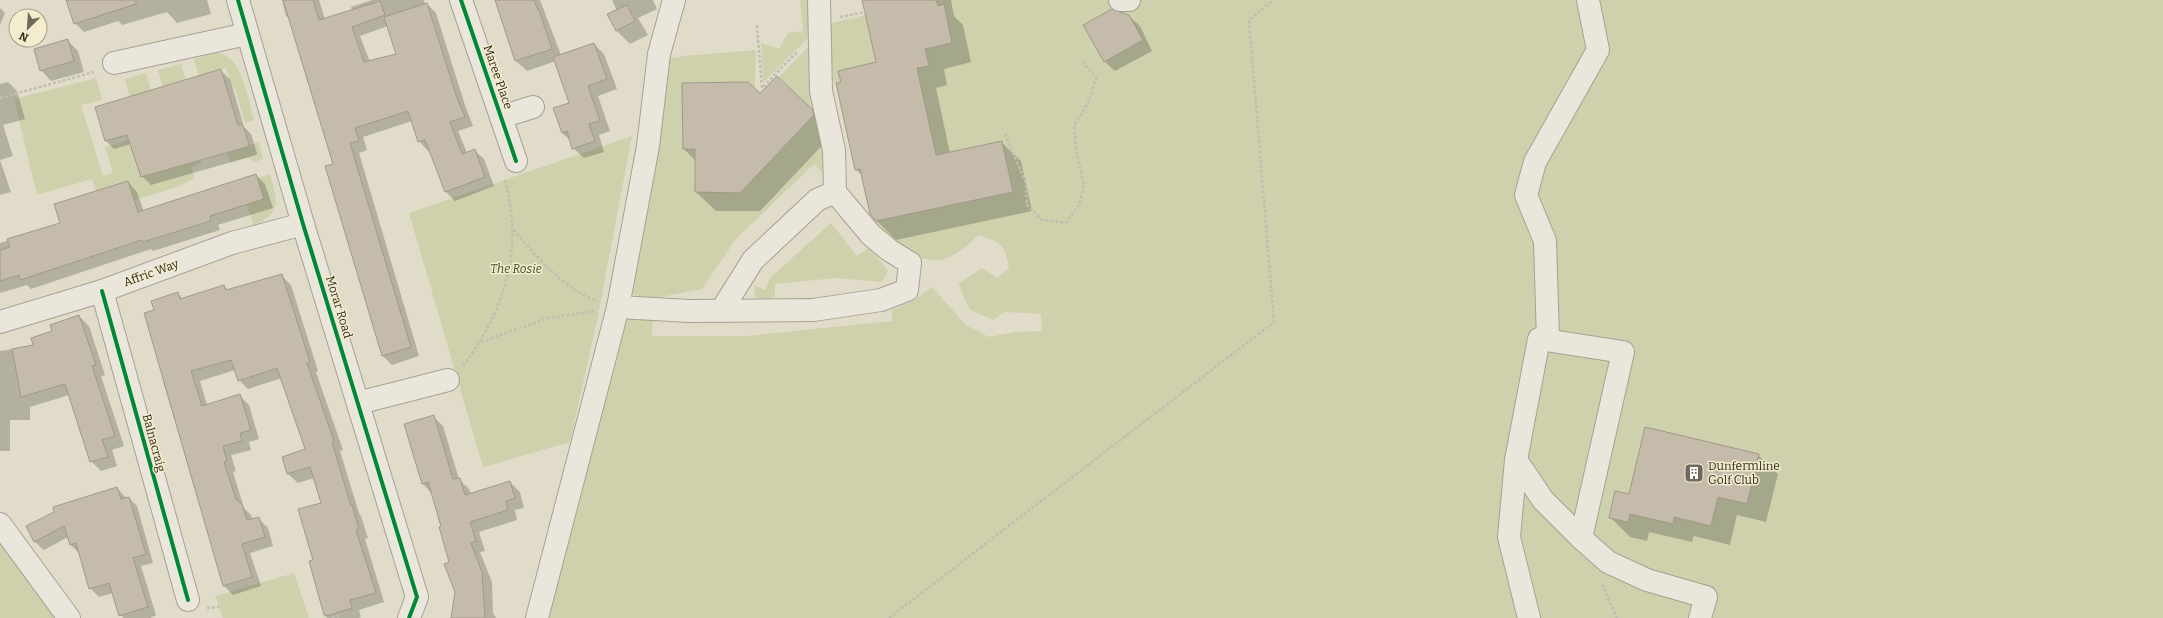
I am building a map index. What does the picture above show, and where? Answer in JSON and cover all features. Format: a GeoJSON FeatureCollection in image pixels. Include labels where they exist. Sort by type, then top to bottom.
{"type":"FeatureCollection","features":[{"type":"Feature","properties":{"kind":"street","name":"Morar Road"},"geometry":{"type":"LineString","coordinates":[[238,0],[303,224],[417,597],[409,618]]}},
{"type":"Feature","properties":{"kind":"street","name":"Maree Place"},"geometry":{"type":"LineString","coordinates":[[461,0],[516,161]]}},
{"type":"Feature","properties":{"kind":"street"},"geometry":{"type":"LineString","coordinates":[[537,618],[618,307],[648,146],[659,54],[674,0]]}},
{"type":"Feature","properties":{"kind":"street"},"geometry":{"type":"LineString","coordinates":[[618,307],[721,311],[813,310],[881,300],[907,290],[910,263],[888,250],[871,235],[835,192],[834,150],[821,91],[819,0]]}},
{"type":"Feature","properties":{"kind":"street"},"geometry":{"type":"LineString","coordinates":[[1120,0],[1129,0]]}},
{"type":"Feature","properties":{"kind":"street"},"geometry":{"type":"LineString","coordinates":[[1548,340],[1545,241],[1526,196],[1535,162],[1598,50],[1588,0]]}},
{"type":"Feature","properties":{"kind":"street"},"geometry":{"type":"LineString","coordinates":[[114,63],[248,34]]}},
{"type":"Feature","properties":{"kind":"street","name":"Maree Place"},"geometry":{"type":"LineString","coordinates":[[501,117],[533,107]]}},
{"type":"Feature","properties":{"kind":"street"},"geometry":{"type":"LineString","coordinates":[[721,311],[753,260],[817,200],[835,192]]}},
{"type":"Feature","properties":{"kind":"street","name":"Affric Way"},"geometry":{"type":"LineString","coordinates":[[0,322],[102,291],[232,243],[303,224]]}},
{"type":"Feature","properties":{"kind":"street","name":"Balnacraig"},"geometry":{"type":"LineString","coordinates":[[102,291],[188,600]]}},
{"type":"Feature","properties":{"kind":"street"},"geometry":{"type":"LineString","coordinates":[[1529,618],[1509,537],[1516,460],[1539,338],[1623,352],[1581,538]]}},
{"type":"Feature","properties":{"kind":"street"},"geometry":{"type":"LineString","coordinates":[[358,403],[448,380]]}},
{"type":"Feature","properties":{"kind":"street"},"geometry":{"type":"LineString","coordinates":[[1516,460],[1542,500],[1608,562],[1647,580],[1706,597],[1700,618]]}},
{"type":"Feature","properties":{"kind":"street"},"geometry":{"type":"LineString","coordinates":[[0,524],[69,618]]}},
{"type":"Feature","properties":{"kind":"path"},"geometry":{"type":"LineString","coordinates":[[888,618],[1274,322],[1249,20],[1273,0]]}},
{"type":"Feature","properties":{"kind":"path"},"geometry":{"type":"LineString","coordinates":[[757,25],[762,88],[820,29]]}},
{"type":"Feature","properties":{"kind":"path"},"geometry":{"type":"LineString","coordinates":[[1005,134],[1026,183],[1027,205],[1042,220],[1066,223],[1079,205],[1084,185],[1077,155],[1074,126],[1088,103],[1096,78],[1081,60]]}},
{"type":"Feature","properties":{"kind":"path"},"geometry":{"type":"LineString","coordinates":[[0,98],[100,70],[114,63]]}},
{"type":"Feature","properties":{"kind":"path"},"geometry":{"type":"LineString","coordinates":[[448,380],[460,369],[481,342],[499,307],[509,274],[514,230],[512,205],[504,173],[516,161]]}},
{"type":"Feature","properties":{"kind":"path"},"geometry":{"type":"LineString","coordinates":[[514,230],[539,260],[583,296],[618,307]]}},
{"type":"Feature","properties":{"kind":"path"},"geometry":{"type":"LineString","coordinates":[[481,342],[548,318],[618,307]]}},
{"type":"Feature","properties":{"kind":"path"},"geometry":{"type":"LineString","coordinates":[[332,618],[338,616],[339,618]]}},
{"type":"Feature","properties":{"kind":"green space"},"geometry":{"type":"Polygon","coordinates":[[[800,0],[811,0],[810,36],[763,83],[761,43],[779,49],[788,33],[803,31],[800,0]]]}},
{"type":"Feature","properties":{"kind":"green space"},"geometry":{"type":"Polygon","coordinates":[[[936,0],[2163,0],[2163,618],[548,618],[623,318],[653,320],[652,336],[746,336],[892,321],[892,310],[913,301],[932,287],[966,325],[989,337],[1014,332],[1042,331],[1041,314],[1005,312],[993,320],[970,310],[958,284],[982,268],[997,278],[1009,268],[1006,253],[996,242],[978,235],[962,249],[948,257],[935,260],[923,258],[911,253],[899,245],[872,222],[1013,191],[1001,141],[936,155],[917,68],[929,66],[925,49],[952,43],[944,4],[938,6],[936,0]],[[1115,8],[1083,25],[1104,62],[1142,40],[1129,15],[1115,8]]]}},
{"type":"Feature","properties":{"kind":"green space"},"geometry":{"type":"Polygon","coordinates":[[[866,15],[876,62],[839,71],[841,81],[834,83],[827,24],[866,15]]]}},
{"type":"Feature","properties":{"kind":"green space"},"geometry":{"type":"Polygon","coordinates":[[[813,42],[819,124],[828,178],[814,164],[736,239],[702,289],[651,299],[633,294],[629,275],[663,58],[756,50],[755,89],[748,82],[682,83],[683,149],[695,149],[695,192],[740,193],[816,113],[779,77],[813,42]]]}},
{"type":"Feature","properties":{"kind":"green space"},"geometry":{"type":"Polygon","coordinates":[[[215,53],[224,55],[232,60],[238,68],[246,89],[254,120],[245,123],[234,86],[232,86],[226,68],[199,76],[194,59],[215,53]]]}},
{"type":"Feature","properties":{"kind":"green space"},"geometry":{"type":"Polygon","coordinates":[[[181,64],[186,81],[163,87],[158,70],[181,64]]]}},
{"type":"Feature","properties":{"kind":"green space"},"geometry":{"type":"Polygon","coordinates":[[[146,73],[151,91],[130,98],[125,79],[146,73]]]}},
{"type":"Feature","properties":{"kind":"green space"},"geometry":{"type":"Polygon","coordinates":[[[96,78],[102,100],[81,105],[103,176],[113,173],[105,147],[129,140],[137,166],[197,149],[201,163],[191,167],[195,178],[180,186],[135,200],[128,181],[117,184],[101,207],[92,179],[37,195],[14,99],[96,78]]]}},
{"type":"Feature","properties":{"kind":"green space","name":"The Rosie"},"geometry":{"type":"Polygon","coordinates":[[[632,136],[597,321],[570,442],[483,467],[409,213],[632,136]]]}},
{"type":"Feature","properties":{"kind":"green space"},"geometry":{"type":"Polygon","coordinates":[[[259,142],[263,159],[255,162],[248,158],[230,163],[227,152],[259,142]]]}},
{"type":"Feature","properties":{"kind":"green space"},"geometry":{"type":"Polygon","coordinates":[[[270,174],[275,191],[276,205],[270,216],[254,225],[246,204],[257,178],[270,174]]]}},
{"type":"Feature","properties":{"kind":"green space"},"geometry":{"type":"Polygon","coordinates":[[[831,223],[857,256],[869,247],[888,271],[882,282],[836,278],[775,284],[775,297],[763,301],[755,296],[754,285],[765,290],[770,278],[831,223]]]}},
{"type":"Feature","properties":{"kind":"green space"},"geometry":{"type":"Polygon","coordinates":[[[0,542],[55,618],[0,618],[0,542]]]}},
{"type":"Feature","properties":{"kind":"green space"},"geometry":{"type":"Polygon","coordinates":[[[294,573],[309,618],[223,618],[215,596],[294,573]]]}},
{"type":"Feature","properties":{"kind":"building"},"geometry":{"type":"Polygon","coordinates":[[[66,0],[136,0],[136,4],[74,24],[66,0]]]}},
{"type":"Feature","properties":{"kind":"building"},"geometry":{"type":"Polygon","coordinates":[[[283,0],[313,0],[319,20],[380,1],[385,15],[352,27],[364,62],[396,54],[384,17],[427,3],[456,95],[465,117],[450,122],[462,154],[475,149],[485,177],[445,192],[425,140],[418,142],[408,111],[355,128],[359,141],[350,143],[411,347],[382,356],[325,166],[333,164],[283,0]]]}},
{"type":"Feature","properties":{"kind":"building"},"geometry":{"type":"Polygon","coordinates":[[[495,0],[534,0],[539,10],[552,49],[515,61],[495,0]]]}},
{"type":"Feature","properties":{"kind":"building"},"geometry":{"type":"Polygon","coordinates":[[[862,0],[936,0],[938,6],[944,4],[952,43],[925,49],[929,66],[917,68],[936,155],[1002,141],[1013,192],[876,221],[870,214],[860,169],[855,170],[836,83],[841,82],[838,71],[876,62],[862,0]]]}},
{"type":"Feature","properties":{"kind":"building"},"geometry":{"type":"Polygon","coordinates":[[[627,5],[635,21],[616,31],[607,14],[627,5]]]}},
{"type":"Feature","properties":{"kind":"building"},"geometry":{"type":"Polygon","coordinates":[[[1112,9],[1129,15],[1143,40],[1104,62],[1083,25],[1112,9]]]}},
{"type":"Feature","properties":{"kind":"building"},"geometry":{"type":"Polygon","coordinates":[[[68,39],[74,61],[40,71],[34,49],[48,48],[48,45],[68,39]]]}},
{"type":"Feature","properties":{"kind":"building"},"geometry":{"type":"Polygon","coordinates":[[[594,43],[607,79],[588,86],[600,121],[589,124],[595,141],[572,149],[567,131],[562,133],[553,108],[569,103],[553,57],[594,43]]]}},
{"type":"Feature","properties":{"kind":"building"},"geometry":{"type":"Polygon","coordinates":[[[221,69],[238,125],[242,124],[246,134],[249,144],[247,147],[141,177],[127,135],[105,141],[95,107],[221,69]]]}},
{"type":"Feature","properties":{"kind":"building"},"geometry":{"type":"Polygon","coordinates":[[[777,76],[812,109],[814,115],[740,193],[695,192],[695,149],[683,149],[682,83],[748,82],[760,93],[777,76]]]}},
{"type":"Feature","properties":{"kind":"building"},"geometry":{"type":"Polygon","coordinates":[[[256,174],[264,199],[210,216],[211,221],[143,242],[142,240],[20,280],[19,275],[0,281],[0,250],[10,247],[7,239],[60,223],[54,204],[128,181],[138,212],[256,174]]]}},
{"type":"Feature","properties":{"kind":"building"},"geometry":{"type":"Polygon","coordinates":[[[282,274],[310,362],[307,363],[334,441],[332,442],[359,529],[356,530],[376,593],[350,600],[352,608],[330,615],[324,615],[309,561],[313,560],[298,509],[321,503],[310,467],[287,474],[282,457],[305,449],[277,368],[238,381],[231,360],[191,371],[202,406],[240,394],[251,430],[240,433],[242,441],[223,446],[227,461],[224,462],[236,499],[242,504],[247,520],[259,517],[265,537],[242,544],[252,577],[223,586],[144,313],[154,310],[151,301],[178,292],[180,299],[224,285],[226,290],[282,274]]]}},
{"type":"Feature","properties":{"kind":"building"},"geometry":{"type":"Polygon","coordinates":[[[79,315],[96,365],[92,366],[115,436],[102,440],[108,457],[90,462],[65,384],[21,397],[12,349],[33,345],[31,338],[52,331],[50,325],[79,315]]]}},
{"type":"Feature","properties":{"kind":"building"},"geometry":{"type":"Polygon","coordinates":[[[434,415],[453,479],[460,478],[465,495],[510,481],[515,498],[506,501],[508,510],[470,522],[476,541],[471,543],[482,572],[485,618],[451,618],[455,592],[444,564],[449,562],[439,527],[441,526],[428,482],[422,484],[404,424],[434,415]]]}},
{"type":"Feature","properties":{"kind":"building","name":"Dunfermline Golf Club"},"geometry":{"type":"Polygon","coordinates":[[[1645,427],[1759,454],[1747,504],[1718,497],[1711,526],[1674,517],[1673,524],[1630,514],[1628,522],[1609,518],[1615,491],[1629,494],[1645,427]]]}},
{"type":"Feature","properties":{"kind":"building"},"geometry":{"type":"Polygon","coordinates":[[[117,487],[121,499],[129,497],[146,554],[133,558],[148,607],[119,616],[109,583],[89,589],[76,543],[70,545],[64,526],[34,542],[26,526],[54,512],[53,507],[117,487]]]}},
{"type":"Feature","properties":{"kind":"cycle path"},"geometry":{"type":"LineString","coordinates":[[238,0],[303,224],[417,597],[409,618]]}},
{"type":"Feature","properties":{"kind":"cycle path"},"geometry":{"type":"LineString","coordinates":[[461,0],[516,161]]}},
{"type":"Feature","properties":{"kind":"cycle path"},"geometry":{"type":"LineString","coordinates":[[102,291],[188,600]]}},
{"type":"Feature","properties":{"kind":"place","name":"Dunfermline Golf Club"},"geometry":{"type":"Point","coordinates":[1694,473]}}]}
